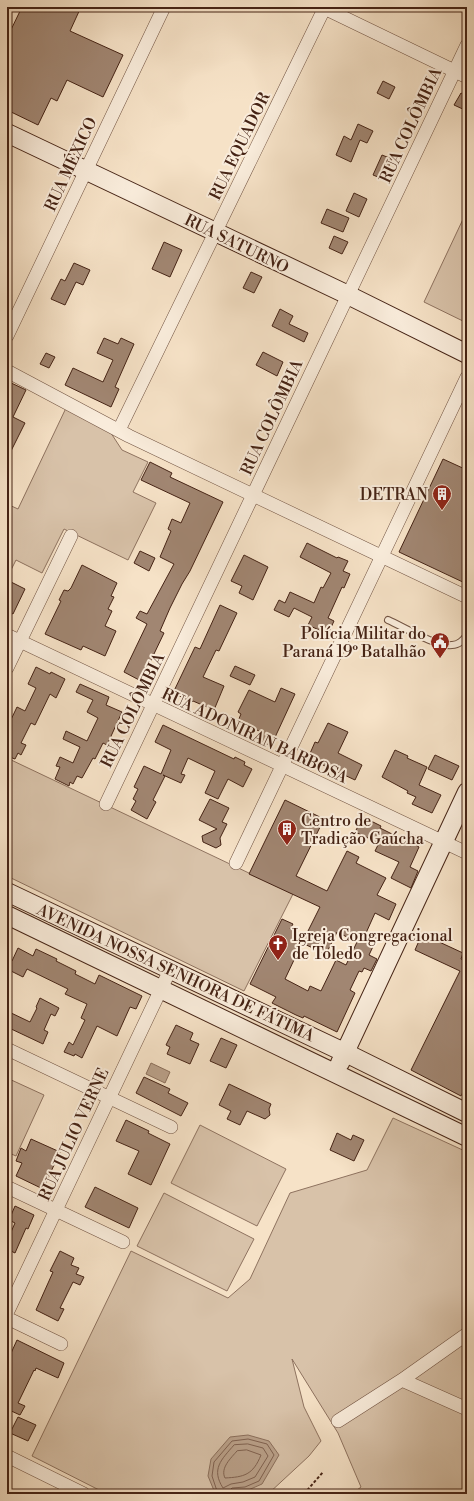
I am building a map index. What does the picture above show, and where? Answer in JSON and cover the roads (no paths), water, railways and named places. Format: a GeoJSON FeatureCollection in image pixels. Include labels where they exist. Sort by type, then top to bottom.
{"type":"FeatureCollection","features":[{"type":"Feature","properties":{"kind":"street","name":"RUA MÉXICO"},"geometry":{"type":"LineString","coordinates":[[7,336],[164,7]]}},
{"type":"Feature","properties":{"kind":"street"},"geometry":{"type":"LineString","coordinates":[[324,7],[467,77]]}},
{"type":"Feature","properties":{"kind":"street","name":"RUA EQUADOR"},"geometry":{"type":"LineString","coordinates":[[118,430],[218,228],[324,7]]}},
{"type":"Feature","properties":{"kind":"street","name":"RUA COLÔMBIA"},"geometry":{"type":"LineString","coordinates":[[106,804],[467,45]]}},
{"type":"Feature","properties":{"kind":"street","name":"RUA SATURNO"},"geometry":{"type":"LineString","coordinates":[[7,123],[88,166],[350,291],[467,343]]}},
{"type":"Feature","properties":{"kind":"street","name":"RUA SATURNO"},"geometry":{"type":"LineString","coordinates":[[7,132],[88,166]]}},
{"type":"Feature","properties":{"kind":"street","name":"RUA SATURNO"},"geometry":{"type":"LineString","coordinates":[[350,291],[467,354]]}},
{"type":"Feature","properties":{"kind":"street"},"geometry":{"type":"LineString","coordinates":[[7,371],[118,430],[467,597]]}},
{"type":"Feature","properties":{"kind":"street"},"geometry":{"type":"LineString","coordinates":[[236,863],[467,376]]}},
{"type":"Feature","properties":{"kind":"street"},"geometry":{"type":"LineString","coordinates":[[7,668],[71,536]]}},
{"type":"Feature","properties":{"kind":"street","name":"RUA ADONIRAN BARBOSA"},"geometry":{"type":"LineString","coordinates":[[7,636],[454,847]]}},
{"type":"Feature","properties":{"kind":"street"},"geometry":{"type":"LineString","coordinates":[[454,847],[467,792]]}},
{"type":"Feature","properties":{"kind":"street"},"geometry":{"type":"LineString","coordinates":[[339,1075],[345,1071],[348,1054],[454,847],[467,815]]}},
{"type":"Feature","properties":{"kind":"street","name":"AVENIDA NOSSA SENHORA DE FÁTIMA"},"geometry":{"type":"LineString","coordinates":[[7,892],[348,1054],[467,1113]]}},
{"type":"Feature","properties":{"kind":"street","name":"AVENIDA NOSSA SENHORA DE FÁTIMA"},"geometry":{"type":"LineString","coordinates":[[7,915],[467,1137]]}},
{"type":"Feature","properties":{"kind":"street","name":"RUA JULIO VERNE"},"geometry":{"type":"LineString","coordinates":[[7,1313],[170,970]]}},
{"type":"Feature","properties":{"kind":"street"},"geometry":{"type":"LineString","coordinates":[[7,1049],[171,1127]]}},
{"type":"Feature","properties":{"kind":"street"},"geometry":{"type":"LineString","coordinates":[[7,1186],[122,1242]]}},
{"type":"Feature","properties":{"kind":"street"},"geometry":{"type":"LineString","coordinates":[[7,1318],[61,1344]]}},
{"type":"Feature","properties":{"kind":"street"},"geometry":{"type":"LineString","coordinates":[[338,1421],[402,1380],[467,1334]]}},
{"type":"Feature","properties":{"kind":"street"},"geometry":{"type":"LineString","coordinates":[[402,1380],[467,1409]]}},
{"type":"Feature","properties":{"kind":"street"},"geometry":{"type":"LineString","coordinates":[[7,1456],[84,1494]]}},
{"type":"Feature","properties":{"kind":"lane"},"geometry":{"type":"LineString","coordinates":[[388,620],[441,645],[454,645],[462,642],[467,635]]}},
{"type":"Feature","properties":{"kind":"water"},"geometry":{"type":"Polygon","coordinates":[[[151,1063],[170,1072],[165,1083],[146,1074],[151,1063]]]}},
{"type":"Feature","properties":{"kind":"water"},"geometry":{"type":"Polygon","coordinates":[[[248,1435],[269,1441],[279,1455],[262,1484],[246,1491],[215,1493],[208,1476],[211,1459],[230,1437],[248,1435]]]}},
{"type":"Feature","properties":{"kind":"place","name":"DETRAN"},"geometry":{"type":"Point","coordinates":[442,511]}},
{"type":"Feature","properties":{"kind":"place","name":"Polícia Militar do Paraná 19º Batalhão"},"geometry":{"type":"Point","coordinates":[440,659]}},
{"type":"Feature","properties":{"kind":"place","name":"Centro de Tradição Gaúcha"},"geometry":{"type":"Point","coordinates":[287,846]}},
{"type":"Feature","properties":{"kind":"place","name":"Igreja Congregacional de Toledo"},"geometry":{"type":"Point","coordinates":[278,961]}}]}
